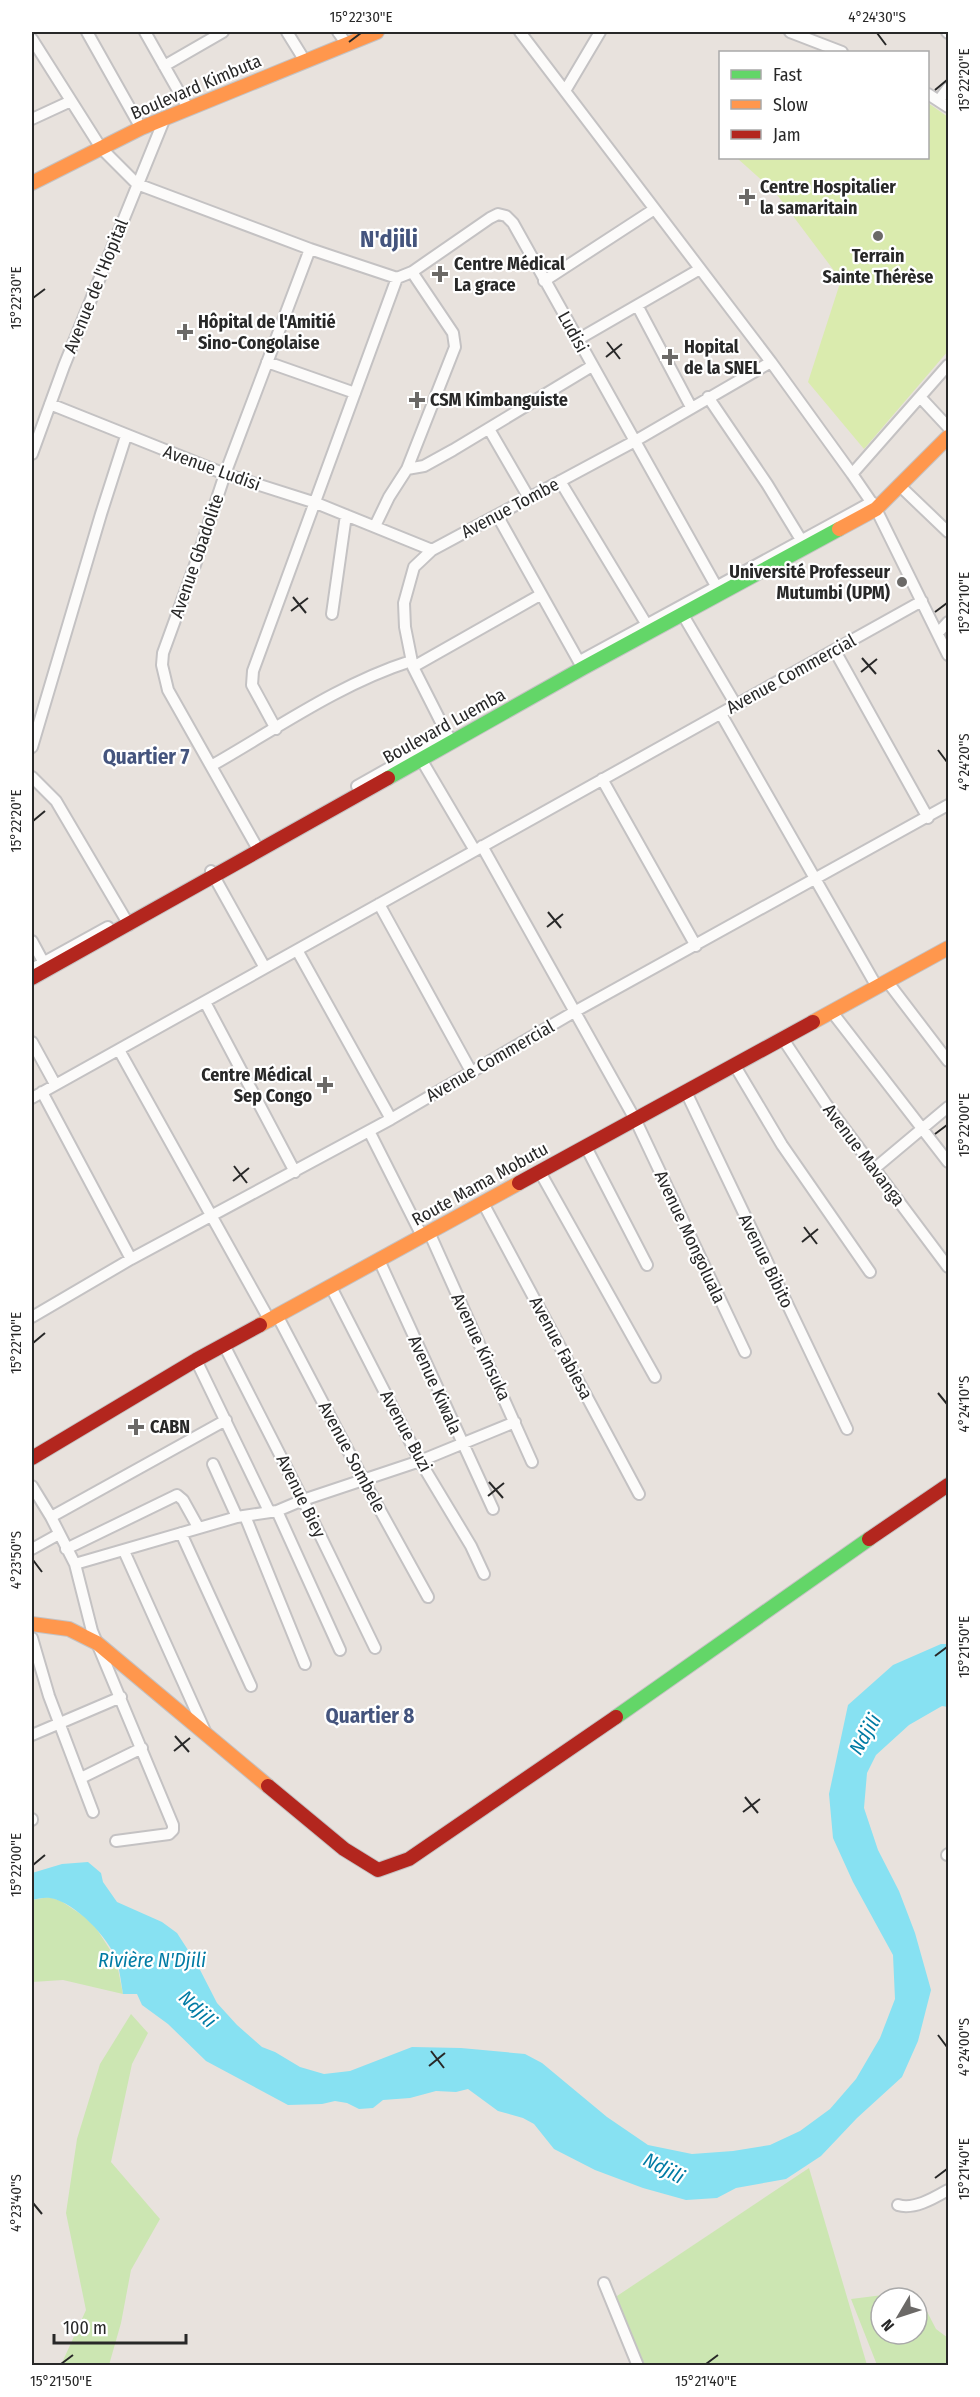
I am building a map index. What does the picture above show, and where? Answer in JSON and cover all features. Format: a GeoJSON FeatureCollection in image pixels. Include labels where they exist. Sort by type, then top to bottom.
{"type":"FeatureCollection","features":[{"type":"Feature","properties":{"kind":"street"},"geometry":{"type":"LineString","coordinates":[[87,32],[141,128]]}},
{"type":"Feature","properties":{"kind":"street"},"geometry":{"type":"LineString","coordinates":[[146,32],[188,108]]}},
{"type":"Feature","properties":{"kind":"street"},"geometry":{"type":"LineString","coordinates":[[164,66],[223,32]]}},
{"type":"Feature","properties":{"kind":"street"},"geometry":{"type":"LineString","coordinates":[[286,32],[305,61]]}},
{"type":"Feature","properties":{"kind":"street","name":"Boulevard Kimbuta"},"geometry":{"type":"LineString","coordinates":[[32,183],[141,128],[305,61],[342,38],[377,32]]}},
{"type":"Feature","properties":{"kind":"street"},"geometry":{"type":"LineString","coordinates":[[520,32],[653,210],[771,362],[874,505],[948,655]]}},
{"type":"Feature","properties":{"kind":"street"},"geometry":{"type":"LineString","coordinates":[[565,91],[600,32]]}},
{"type":"Feature","properties":{"kind":"street"},"geometry":{"type":"LineString","coordinates":[[790,32],[806,34],[840,51]]}},
{"type":"Feature","properties":{"kind":"street"},"geometry":{"type":"LineString","coordinates":[[32,39],[101,148],[137,184],[309,249],[397,278],[412,272],[453,333],[455,340],[406,469],[375,526]]}},
{"type":"Feature","properties":{"kind":"street"},"geometry":{"type":"LineString","coordinates":[[939,100],[948,88]]}},
{"type":"Feature","properties":{"kind":"street"},"geometry":{"type":"LineString","coordinates":[[929,95],[948,107]]}},
{"type":"Feature","properties":{"kind":"street"},"geometry":{"type":"LineString","coordinates":[[32,119],[71,102]]}},
{"type":"Feature","properties":{"kind":"street","name":"Avenue de l'Hopital"},"geometry":{"type":"LineString","coordinates":[[32,454],[164,120]]}},
{"type":"Feature","properties":{"kind":"street"},"geometry":{"type":"LineString","coordinates":[[544,281],[653,210]]}},
{"type":"Feature","properties":{"kind":"street","name":"Ludisi"},"geometry":{"type":"LineString","coordinates":[[412,272],[498,214],[506,216],[513,223],[718,589]]}},
{"type":"Feature","properties":{"kind":"street","name":"Avenue Gbadolite"},"geometry":{"type":"LineString","coordinates":[[257,848],[168,690],[162,665],[163,652],[225,474],[309,249]]}},
{"type":"Feature","properties":{"kind":"street"},"geometry":{"type":"LineString","coordinates":[[577,339],[638,307],[700,269]]}},
{"type":"Feature","properties":{"kind":"street"},"geometry":{"type":"LineString","coordinates":[[276,729],[254,689],[251,678],[397,278]]}},
{"type":"Feature","properties":{"kind":"street"},"geometry":{"type":"LineString","coordinates":[[638,307],[691,407]]}},
{"type":"Feature","properties":{"kind":"street"},"geometry":{"type":"LineString","coordinates":[[267,362],[355,393]]}},
{"type":"Feature","properties":{"kind":"street","name":"Avenue Tombe"},"geometry":{"type":"LineString","coordinates":[[449,739],[412,664],[405,627],[404,603],[414,567],[432,550],[635,441],[771,362]]}},
{"type":"Feature","properties":{"kind":"street"},"geometry":{"type":"LineString","coordinates":[[852,474],[948,365]]}},
{"type":"Feature","properties":{"kind":"street"},"geometry":{"type":"LineString","coordinates":[[406,469],[424,466],[592,366]]}},
{"type":"Feature","properties":{"kind":"street"},"geometry":{"type":"LineString","coordinates":[[708,397],[767,484],[802,543]]}},
{"type":"Feature","properties":{"kind":"street"},"geometry":{"type":"LineString","coordinates":[[921,398],[948,427]]}},
{"type":"Feature","properties":{"kind":"street","name":"Avenue Ludisi"},"geometry":{"type":"LineString","coordinates":[[50,404],[225,474],[315,503],[432,550]]}},
{"type":"Feature","properties":{"kind":"street"},"geometry":{"type":"LineString","coordinates":[[489,429],[529,498]]}},
{"type":"Feature","properties":{"kind":"street"},"geometry":{"type":"LineString","coordinates":[[32,747],[126,436]]}},
{"type":"Feature","properties":{"kind":"street","name":"Boulevard Luemba"},"geometry":{"type":"LineString","coordinates":[[32,978],[45,966],[449,739],[874,505],[899,485],[948,437]]}},
{"type":"Feature","properties":{"kind":"street"},"geometry":{"type":"LineString","coordinates":[[560,481],[649,627]]}},
{"type":"Feature","properties":{"kind":"street"},"geometry":{"type":"LineString","coordinates":[[899,485],[948,532]]}},
{"type":"Feature","properties":{"kind":"street"},"geometry":{"type":"LineString","coordinates":[[332,614],[346,515]]}},
{"type":"Feature","properties":{"kind":"street"},"geometry":{"type":"LineString","coordinates":[[497,515],[581,665]]}},
{"type":"Feature","properties":{"kind":"street"},"geometry":{"type":"LineString","coordinates":[[211,766],[328,697],[382,671],[412,664],[540,595]]}},
{"type":"Feature","properties":{"kind":"street","name":"Avenue Commercial"},"geometry":{"type":"LineString","coordinates":[[32,1098],[922,601]]}},
{"type":"Feature","properties":{"kind":"street"},"geometry":{"type":"LineString","coordinates":[[680,610],[736,705]]}},
{"type":"Feature","properties":{"kind":"street"},"geometry":{"type":"LineString","coordinates":[[938,633],[948,622]]}},
{"type":"Feature","properties":{"kind":"street"},"geometry":{"type":"LineString","coordinates":[[835,651],[928,818]]}},
{"type":"Feature","properties":{"kind":"street"},"geometry":{"type":"LineString","coordinates":[[721,714],[815,878],[882,984],[948,1061]]}},
{"type":"Feature","properties":{"kind":"street","name":"Avenue Mongoluala"},"geometry":{"type":"LineString","coordinates":[[419,756],[478,848],[636,1121],[745,1352]]}},
{"type":"Feature","properties":{"kind":"street"},"geometry":{"type":"LineString","coordinates":[[32,777],[56,801],[127,921]]}},
{"type":"Feature","properties":{"kind":"street"},"geometry":{"type":"LineString","coordinates":[[602,779],[696,946]]}},
{"type":"Feature","properties":{"kind":"street","name":"Avenue Commercial"},"geometry":{"type":"LineString","coordinates":[[32,1317],[131,1258],[391,1119],[574,1012],[948,805]]}},
{"type":"Feature","properties":{"kind":"street"},"geometry":{"type":"LineString","coordinates":[[212,873],[265,968]]}},
{"type":"Feature","properties":{"kind":"street"},"geometry":{"type":"LineString","coordinates":[[379,904],[472,1073]]}},
{"type":"Feature","properties":{"kind":"street"},"geometry":{"type":"LineString","coordinates":[[32,941],[45,966]]}},
{"type":"Feature","properties":{"kind":"street"},"geometry":{"type":"LineString","coordinates":[[297,950],[391,1119]]}},
{"type":"Feature","properties":{"kind":"street","name":"Route Mama Mobutu"},"geometry":{"type":"LineString","coordinates":[[32,1458],[196,1360],[636,1121],[882,984],[947,951]]}},
{"type":"Feature","properties":{"kind":"street","name":"Boulevard Luemba"},"geometry":{"type":"LineString","coordinates":[[32,969],[45,966]]}},
{"type":"Feature","properties":{"kind":"street"},"geometry":{"type":"LineString","coordinates":[[205,1002],[295,1172]]}},
{"type":"Feature","properties":{"kind":"street"},"geometry":{"type":"LineString","coordinates":[[832,1012],[948,1162]]}},
{"type":"Feature","properties":{"kind":"street","name":"Avenue Mavanga"},"geometry":{"type":"LineString","coordinates":[[783,1039],[826,1104],[948,1267]]}},
{"type":"Feature","properties":{"kind":"street"},"geometry":{"type":"LineString","coordinates":[[32,1042],[55,1084]]}},
{"type":"Feature","properties":{"kind":"street","name":"Avenue Sombele"},"geometry":{"type":"LineString","coordinates":[[119,1050],[274,1319],[428,1597]]}},
{"type":"Feature","properties":{"kind":"street"},"geometry":{"type":"LineString","coordinates":[[735,1066],[782,1144],[870,1272]]}},
{"type":"Feature","properties":{"kind":"street"},"geometry":{"type":"LineString","coordinates":[[42,1092],[131,1258]]}},
{"type":"Feature","properties":{"kind":"street","name":"Avenue Bibito"},"geometry":{"type":"LineString","coordinates":[[686,1092],[847,1429]]}},
{"type":"Feature","properties":{"kind":"street"},"geometry":{"type":"LineString","coordinates":[[874,1170],[948,1107]]}},
{"type":"Feature","properties":{"kind":"street","name":"Avenue Kinsuka"},"geometry":{"type":"LineString","coordinates":[[369,1131],[426,1234],[532,1462]]}},
{"type":"Feature","properties":{"kind":"street"},"geometry":{"type":"LineString","coordinates":[[586,1147],[647,1265]]}},
{"type":"Feature","properties":{"kind":"street"},"geometry":{"type":"LineString","coordinates":[[540,1172],[655,1377]]}},
{"type":"Feature","properties":{"kind":"street","name":"Avenue Fabiesa"},"geometry":{"type":"LineString","coordinates":[[483,1203],[639,1494]]}},
{"type":"Feature","properties":{"kind":"street","name":"Avenue Kiwala"},"geometry":{"type":"LineString","coordinates":[[379,1260],[493,1509]]}},
{"type":"Feature","properties":{"kind":"street","name":"Avenue Buzi"},"geometry":{"type":"LineString","coordinates":[[331,1287],[420,1461],[471,1546],[484,1574]]}},
{"type":"Feature","properties":{"kind":"street","name":"Avenue Biey"},"geometry":{"type":"LineString","coordinates":[[224,1345],[375,1648]]}},
{"type":"Feature","properties":{"kind":"street"},"geometry":{"type":"LineString","coordinates":[[196,1360],[273,1511],[340,1650]]}},
{"type":"Feature","properties":{"kind":"street"},"geometry":{"type":"LineString","coordinates":[[51,1517],[226,1420]]}},
{"type":"Feature","properties":{"kind":"street"},"geometry":{"type":"LineString","coordinates":[[75,1564],[198,1527],[273,1511],[420,1461],[515,1422]]}},
{"type":"Feature","properties":{"kind":"street"},"geometry":{"type":"LineString","coordinates":[[213,1464],[241,1516],[305,1664]]}},
{"type":"Feature","properties":{"kind":"street"},"geometry":{"type":"LineString","coordinates":[[32,1624],[69,1629],[97,1643],[208,1738],[344,1849],[378,1870],[409,1859],[687,1669],[812,1578],[948,1485]]}},
{"type":"Feature","properties":{"kind":"street"},"geometry":{"type":"LineString","coordinates":[[32,1486],[75,1564],[97,1643],[142,1748],[173,1830],[170,1834],[116,1841]]}},
{"type":"Feature","properties":{"kind":"street"},"geometry":{"type":"LineString","coordinates":[[66,1549],[177,1495],[183,1500],[198,1527]]}},
{"type":"Feature","properties":{"kind":"street"},"geometry":{"type":"LineString","coordinates":[[181,1533],[251,1686]]}},
{"type":"Feature","properties":{"kind":"street"},"geometry":{"type":"LineString","coordinates":[[32,1549],[59,1534]]}},
{"type":"Feature","properties":{"kind":"street"},"geometry":{"type":"LineString","coordinates":[[124,1551],[208,1738]]}},
{"type":"Feature","properties":{"kind":"street"},"geometry":{"type":"LineString","coordinates":[[32,1638],[59,1722],[93,1812]]}},
{"type":"Feature","properties":{"kind":"street"},"geometry":{"type":"LineString","coordinates":[[32,1735],[121,1697]]}},
{"type":"Feature","properties":{"kind":"street"},"geometry":{"type":"LineString","coordinates":[[81,1778],[142,1748]]}},
{"type":"Feature","properties":{"kind":"street"},"geometry":{"type":"LineString","coordinates":[[898,2205],[904,2207],[920,2203],[948,2190]]}},
{"type":"Feature","properties":{"kind":"street"},"geometry":{"type":"LineString","coordinates":[[604,2283],[638,2366]]}},
{"type":"Feature","properties":{"kind":"green space","name":"Terrain Sainte Thérèse"},"geometry":{"type":"Polygon","coordinates":[[[929,104],[948,117],[948,351],[864,449],[808,382],[841,280],[775,192],[738,159],[929,159],[929,104]]]}},
{"type":"Feature","properties":{"kind":"green space"},"geometry":{"type":"Polygon","coordinates":[[[49,1897],[61,1901],[85,1917],[96,1928],[116,1959],[123,1994],[63,1980],[32,1982],[32,1900],[49,1897]]]}},
{"type":"Feature","properties":{"kind":"green space"},"geometry":{"type":"Polygon","coordinates":[[[131,2014],[148,2033],[132,2064],[111,2162],[160,2219],[131,2270],[121,2323],[109,2365],[61,2365],[86,2310],[66,2213],[77,2139],[100,2064],[131,2014]]]}},
{"type":"Feature","properties":{"kind":"green space"},"geometry":{"type":"Polygon","coordinates":[[[809,2168],[867,2365],[639,2365],[611,2300],[809,2168]]]}},
{"type":"Feature","properties":{"kind":"green space"},"geometry":{"type":"Polygon","coordinates":[[[869,2297],[869,2345],[851,2299],[869,2297]]]}},
{"type":"Feature","properties":{"kind":"green space"},"geometry":{"type":"Polygon","coordinates":[[[929,2315],[936,2329],[948,2338],[948,2365],[877,2365],[870,2346],[929,2346],[929,2315]]]}},
{"type":"Feature","properties":{"kind":"water","name":"Rivière N'Djili"},"geometry":{"type":"Polygon","coordinates":[[[941,1644],[948,1644],[948,1707],[942,1706],[909,1725],[876,1755],[867,1773],[864,1808],[878,1850],[899,1891],[915,1933],[931,1990],[918,2041],[902,2077],[857,2118],[821,2156],[786,2179],[736,2188],[717,2198],[686,2200],[643,2188],[595,2170],[554,2149],[534,2124],[523,2118],[498,2111],[468,2089],[456,2092],[436,2091],[410,2098],[383,2100],[373,2108],[359,2109],[347,2103],[335,2101],[322,2104],[288,2105],[206,2061],[168,2024],[142,2005],[137,1994],[123,1994],[118,1965],[113,1952],[90,1922],[60,1901],[50,1898],[32,1900],[32,1873],[62,1864],[88,1862],[101,1873],[103,1882],[117,1902],[162,1922],[177,1933],[197,1964],[217,2003],[237,2025],[262,2047],[300,2067],[324,2074],[350,2071],[412,2047],[461,2048],[525,2054],[542,2063],[607,2117],[648,2145],[692,2154],[770,2145],[800,2131],[830,2109],[856,2079],[880,2038],[895,1999],[893,1955],[853,1882],[833,1838],[829,1794],[848,1705],[893,1665],[941,1644]]]}},
{"type":"Feature","properties":{"kind":"traffic: fast"},"geometry":{"type":"LineString","coordinates":[[388,778],[583,668],[839,529]]}},
{"type":"Feature","properties":{"kind":"traffic: fast"},"geometry":{"type":"LineString","coordinates":[[616,1717],[869,1539]]}},
{"type":"Feature","properties":{"kind":"traffic: slow"},"geometry":{"type":"LineString","coordinates":[[32,183],[141,128],[377,32]]}},
{"type":"Feature","properties":{"kind":"traffic: slow"},"geometry":{"type":"LineString","coordinates":[[839,529],[876,509],[948,437]]}},
{"type":"Feature","properties":{"kind":"traffic: slow"},"geometry":{"type":"LineString","coordinates":[[813,1022],[948,948]]}},
{"type":"Feature","properties":{"kind":"traffic: slow"},"geometry":{"type":"LineString","coordinates":[[260,1325],[519,1183]]}},
{"type":"Feature","properties":{"kind":"traffic: slow"},"geometry":{"type":"LineString","coordinates":[[32,1624],[69,1629],[97,1643],[268,1786]]}},
{"type":"Feature","properties":{"kind":"traffic: jam"},"geometry":{"type":"LineString","coordinates":[[32,978],[388,778]]}},
{"type":"Feature","properties":{"kind":"traffic: jam"},"geometry":{"type":"LineString","coordinates":[[519,1183],[813,1022]]}},
{"type":"Feature","properties":{"kind":"traffic: jam"},"geometry":{"type":"LineString","coordinates":[[32,1458],[196,1360],[260,1325]]}},
{"type":"Feature","properties":{"kind":"traffic: jam"},"geometry":{"type":"LineString","coordinates":[[869,1539],[948,1485]]}},
{"type":"Feature","properties":{"kind":"traffic: jam"},"geometry":{"type":"LineString","coordinates":[[268,1786],[344,1849],[378,1870],[409,1859],[616,1717]]}},
{"type":"Feature","properties":{"kind":"place","name":"Centre Hospitalier la samaritain"},"geometry":{"type":"Point","coordinates":[747,197]}},
{"type":"Feature","properties":{"kind":"place","name":"Terrain Sainte Thérèse"},"geometry":{"type":"Point","coordinates":[878,236]}},
{"type":"Feature","properties":{"kind":"place","name":"Centre Médical La grace"},"geometry":{"type":"Point","coordinates":[440,274]}},
{"type":"Feature","properties":{"kind":"place","name":"Hôpital de l'Amitié Sino-Congolaise"},"geometry":{"type":"Point","coordinates":[185,332]}},
{"type":"Feature","properties":{"kind":"place","name":"Hopital de la SNEL"},"geometry":{"type":"Point","coordinates":[670,357]}},
{"type":"Feature","properties":{"kind":"place","name":"CSM Kimbanguiste"},"geometry":{"type":"Point","coordinates":[417,400]}},
{"type":"Feature","properties":{"kind":"place","name":"Université Professeur Mutumbi (UPM)"},"geometry":{"type":"Point","coordinates":[902,582]}},
{"type":"Feature","properties":{"kind":"place","name":"Centre Médical Sep Congo"},"geometry":{"type":"Point","coordinates":[325,1085]}},
{"type":"Feature","properties":{"kind":"place","name":"CABN"},"geometry":{"type":"Point","coordinates":[136,1427]}},
{"type":"Feature","properties":{"kind":"district","name":"N'djili"},"geometry":{"type":"Point","coordinates":[389,239]}},
{"type":"Feature","properties":{"kind":"district","name":"Quartier 7"},"geometry":{"type":"Point","coordinates":[146,757]}},
{"type":"Feature","properties":{"kind":"district","name":"Quartier 8"},"geometry":{"type":"Point","coordinates":[370,1716]}},
{"type":"Feature","properties":{"kind":"water label","name":"Ndjili"},"geometry":{"type":"Point","coordinates":[865,1734]}},
{"type":"Feature","properties":{"kind":"water label","name":"Ndjili"},"geometry":{"type":"Point","coordinates":[198,2009]}},
{"type":"Feature","properties":{"kind":"water label","name":"Ndjili"},"geometry":{"type":"Point","coordinates":[664,2168]}}]}
